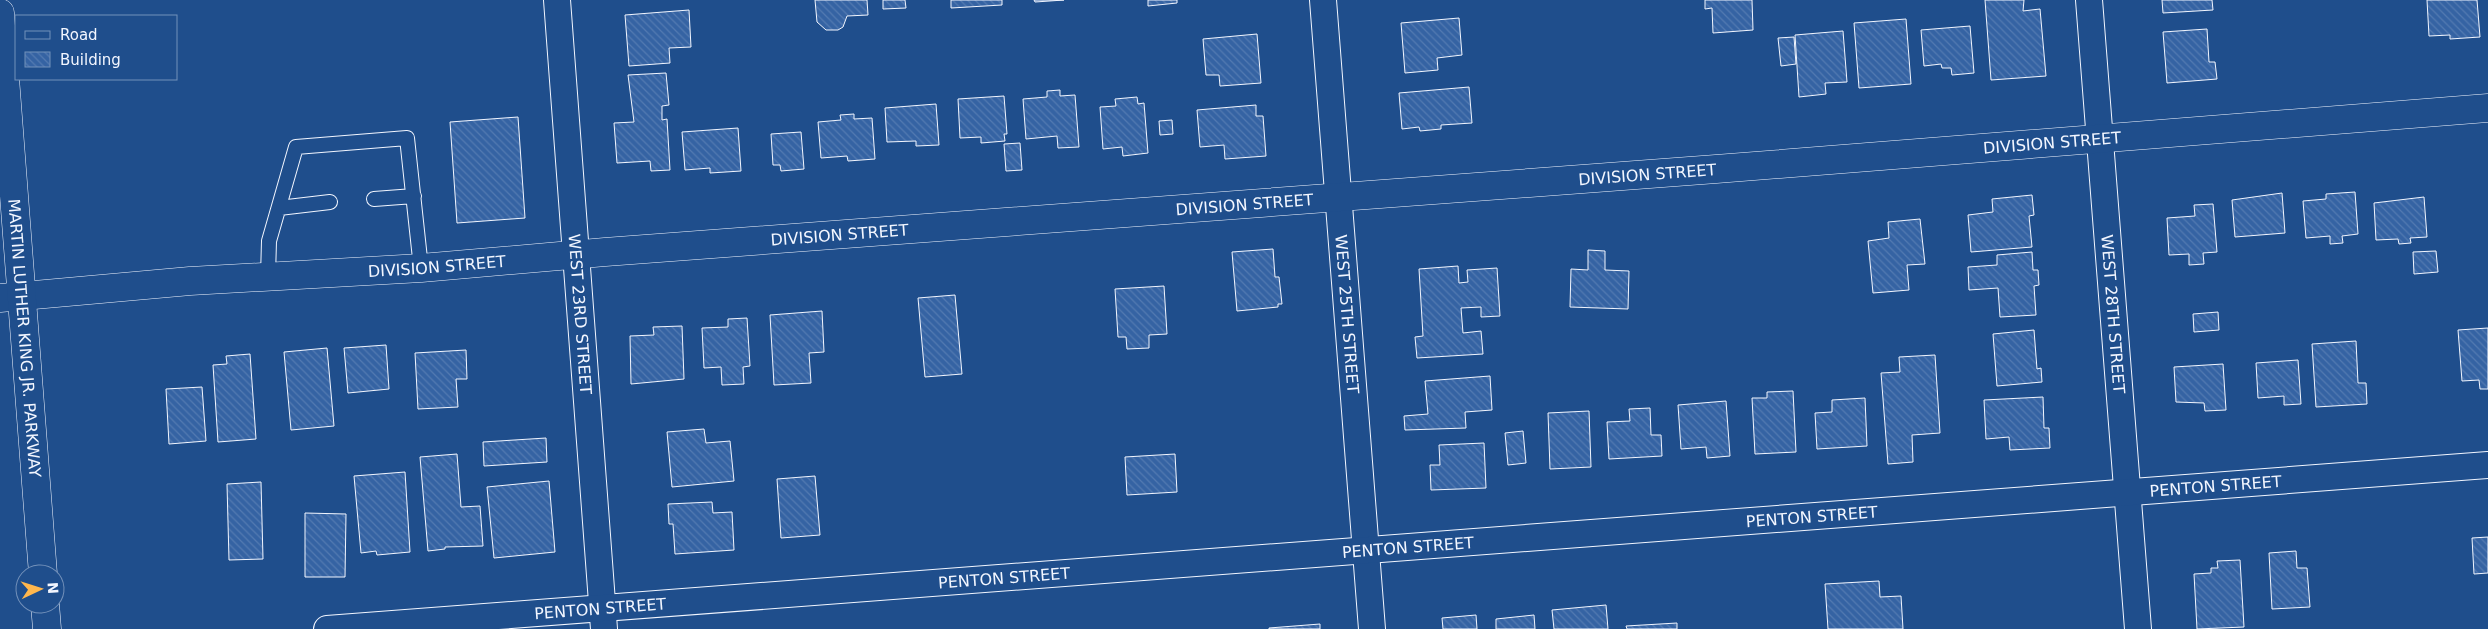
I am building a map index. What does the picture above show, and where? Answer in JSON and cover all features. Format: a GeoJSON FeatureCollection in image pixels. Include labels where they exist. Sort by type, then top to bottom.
{"type":"FeatureCollection","features":[{"type":"Feature","properties":{"kind":"main road","name":"MARTIN LUTHER KING JR. PARKWAY"},"geometry":{"type":"LineString","coordinates":[[0,12],[11,297],[42,564]]}},
{"type":"Feature","properties":{"kind":"main road","name":"DIVISION STREET"},"geometry":{"type":"LineString","coordinates":[[11,297],[268,276],[421,268],[575,254],[2488,108]]}},
{"type":"Feature","properties":{"kind":"main road"},"geometry":{"type":"LineString","coordinates":[[46,614],[47,629]]}},
{"type":"Feature","properties":{"kind":"street","name":"WEST 23RD STREET"},"geometry":{"type":"LineString","coordinates":[[557,0],[604,618]]}},
{"type":"Feature","properties":{"kind":"street","name":"WEST 25TH STREET"},"geometry":{"type":"LineString","coordinates":[[1323,0],[1372,629]]}},
{"type":"Feature","properties":{"kind":"street","name":"WEST 28TH STREET"},"geometry":{"type":"LineString","coordinates":[[2089,0],[2138,629]]}},
{"type":"Feature","properties":{"kind":"street","name":"PENTON STREET"},"geometry":{"type":"LineString","coordinates":[[327,629],[604,618],[1366,549],[2488,465]]}},
{"type":"Feature","properties":{"kind":"lane"},"geometry":{"type":"LineString","coordinates":[[268,276],[269,241],[296,147],[407,138],[421,268]]}},
{"type":"Feature","properties":{"kind":"lane"},"geometry":{"type":"LineString","coordinates":[[374,199],[414,196]]}},
{"type":"Feature","properties":{"kind":"lane"},"geometry":{"type":"LineString","coordinates":[[279,208],[330,202]]}},
{"type":"Feature","properties":{"kind":"building"},"geometry":{"type":"Polygon","coordinates":[[[815,0],[867,0],[868,15],[847,16],[843,27],[838,30],[826,30],[817,22],[815,0]]]}},
{"type":"Feature","properties":{"kind":"building"},"geometry":{"type":"Polygon","coordinates":[[[883,0],[905,0],[906,8],[883,9],[883,0]]]}},
{"type":"Feature","properties":{"kind":"building"},"geometry":{"type":"Polygon","coordinates":[[[951,0],[1002,0],[1002,5],[951,8],[951,0]]]}},
{"type":"Feature","properties":{"kind":"building"},"geometry":{"type":"Polygon","coordinates":[[[1034,0],[1064,0],[1035,2],[1034,0]]]}},
{"type":"Feature","properties":{"kind":"building"},"geometry":{"type":"Polygon","coordinates":[[[1148,0],[1177,0],[1177,3],[1148,6],[1148,0]]]}},
{"type":"Feature","properties":{"kind":"building"},"geometry":{"type":"Polygon","coordinates":[[[1705,0],[1752,0],[1753,30],[1713,33],[1712,8],[1705,9],[1705,0]]]}},
{"type":"Feature","properties":{"kind":"building"},"geometry":{"type":"Polygon","coordinates":[[[1985,0],[2024,0],[2023,11],[2040,9],[2046,76],[1991,80],[1985,0]]]}},
{"type":"Feature","properties":{"kind":"building"},"geometry":{"type":"Polygon","coordinates":[[[2162,0],[2212,0],[2213,10],[2163,13],[2162,0]]]}},
{"type":"Feature","properties":{"kind":"building"},"geometry":{"type":"Polygon","coordinates":[[[2427,0],[2477,0],[2480,37],[2450,39],[2450,35],[2429,36],[2427,0]]]}},
{"type":"Feature","properties":{"kind":"building"},"geometry":{"type":"Polygon","coordinates":[[[689,10],[691,47],[669,48],[670,63],[629,66],[625,15],[689,10]]]}},
{"type":"Feature","properties":{"kind":"building"},"geometry":{"type":"Polygon","coordinates":[[[1459,18],[1462,55],[1437,58],[1438,70],[1405,73],[1401,23],[1459,18]]]}},
{"type":"Feature","properties":{"kind":"building"},"geometry":{"type":"Polygon","coordinates":[[[1906,19],[1911,84],[1859,88],[1854,23],[1906,19]]]}},
{"type":"Feature","properties":{"kind":"building"},"geometry":{"type":"Polygon","coordinates":[[[1970,26],[1974,73],[1952,75],[1951,68],[1942,68],[1941,64],[1924,66],[1921,30],[1970,26]]]}},
{"type":"Feature","properties":{"kind":"building"},"geometry":{"type":"Polygon","coordinates":[[[2207,29],[2209,62],[2215,62],[2217,79],[2167,83],[2163,32],[2207,29]]]}},
{"type":"Feature","properties":{"kind":"building"},"geometry":{"type":"Polygon","coordinates":[[[1843,31],[1847,82],[1825,83],[1826,94],[1799,97],[1795,35],[1843,31]]]}},
{"type":"Feature","properties":{"kind":"building"},"geometry":{"type":"Polygon","coordinates":[[[1257,34],[1261,83],[1220,86],[1219,75],[1206,75],[1203,39],[1257,34]]]}},
{"type":"Feature","properties":{"kind":"building"},"geometry":{"type":"Polygon","coordinates":[[[1794,37],[1796,64],[1781,66],[1778,38],[1794,37]]]}},
{"type":"Feature","properties":{"kind":"building"},"geometry":{"type":"Polygon","coordinates":[[[666,73],[669,105],[662,106],[662,120],[667,119],[670,170],[651,171],[650,161],[617,163],[614,123],[634,122],[628,75],[666,73]]]}},
{"type":"Feature","properties":{"kind":"building"},"geometry":{"type":"Polygon","coordinates":[[[1469,87],[1472,123],[1441,125],[1441,129],[1420,131],[1419,127],[1402,129],[1399,93],[1469,87]]]}},
{"type":"Feature","properties":{"kind":"building"},"geometry":{"type":"Polygon","coordinates":[[[1060,90],[1060,96],[1075,95],[1079,147],[1058,148],[1057,136],[1026,139],[1023,99],[1047,97],[1047,91],[1060,90]]]}},
{"type":"Feature","properties":{"kind":"building"},"geometry":{"type":"Polygon","coordinates":[[[1004,96],[1007,134],[1004,134],[1005,141],[981,143],[981,137],[960,138],[958,99],[1004,96]]]}},
{"type":"Feature","properties":{"kind":"building"},"geometry":{"type":"Polygon","coordinates":[[[1137,97],[1138,104],[1144,103],[1148,153],[1123,156],[1122,147],[1103,149],[1100,107],[1116,106],[1115,99],[1137,97]]]}},
{"type":"Feature","properties":{"kind":"building"},"geometry":{"type":"Polygon","coordinates":[[[936,104],[939,145],[916,146],[916,141],[887,142],[885,108],[936,104]]]}},
{"type":"Feature","properties":{"kind":"building"},"geometry":{"type":"Polygon","coordinates":[[[1256,105],[1256,116],[1263,116],[1266,156],[1225,159],[1224,145],[1200,147],[1197,110],[1256,105]]]}},
{"type":"Feature","properties":{"kind":"building"},"geometry":{"type":"Polygon","coordinates":[[[854,114],[854,119],[872,118],[875,159],[848,161],[847,156],[821,158],[818,122],[841,120],[840,115],[854,114]]]}},
{"type":"Feature","properties":{"kind":"building"},"geometry":{"type":"Polygon","coordinates":[[[518,117],[525,218],[457,223],[450,122],[518,117]]]}},
{"type":"Feature","properties":{"kind":"building"},"geometry":{"type":"Polygon","coordinates":[[[1172,120],[1173,134],[1160,135],[1159,121],[1172,120]]]}},
{"type":"Feature","properties":{"kind":"building"},"geometry":{"type":"Polygon","coordinates":[[[738,128],[741,171],[710,173],[710,168],[685,170],[682,132],[738,128]]]}},
{"type":"Feature","properties":{"kind":"building"},"geometry":{"type":"Polygon","coordinates":[[[801,132],[804,169],[781,171],[780,165],[773,165],[771,134],[801,132]]]}},
{"type":"Feature","properties":{"kind":"building"},"geometry":{"type":"Polygon","coordinates":[[[1020,143],[1022,170],[1006,171],[1004,144],[1020,143]]]}},
{"type":"Feature","properties":{"kind":"building"},"geometry":{"type":"Polygon","coordinates":[[[2355,192],[2358,234],[2342,236],[2343,243],[2330,244],[2330,236],[2306,238],[2303,201],[2326,199],[2326,194],[2355,192]]]}},
{"type":"Feature","properties":{"kind":"building"},"geometry":{"type":"Polygon","coordinates":[[[2282,193],[2285,233],[2235,237],[2232,200],[2282,193]]]}},
{"type":"Feature","properties":{"kind":"building"},"geometry":{"type":"Polygon","coordinates":[[[2032,195],[2034,215],[2029,216],[2032,247],[1971,252],[1968,215],[1993,212],[1992,199],[2032,195]]]}},
{"type":"Feature","properties":{"kind":"building"},"geometry":{"type":"Polygon","coordinates":[[[2424,197],[2427,237],[2410,238],[2411,243],[2399,244],[2398,239],[2376,240],[2374,203],[2424,197]]]}},
{"type":"Feature","properties":{"kind":"building"},"geometry":{"type":"Polygon","coordinates":[[[2213,204],[2217,252],[2203,253],[2204,264],[2189,265],[2189,254],[2169,255],[2167,218],[2195,216],[2194,205],[2213,204]]]}},
{"type":"Feature","properties":{"kind":"building"},"geometry":{"type":"Polygon","coordinates":[[[1920,219],[1925,264],[1907,265],[1909,290],[1873,293],[1868,241],[1889,238],[1888,222],[1920,219]]]}},
{"type":"Feature","properties":{"kind":"building"},"geometry":{"type":"Polygon","coordinates":[[[1273,249],[1275,277],[1279,277],[1282,304],[1278,304],[1278,307],[1237,311],[1232,252],[1273,249]]]}},
{"type":"Feature","properties":{"kind":"building"},"geometry":{"type":"Polygon","coordinates":[[[1588,250],[1605,251],[1605,270],[1629,271],[1628,309],[1570,307],[1571,269],[1588,270],[1588,250]]]}},
{"type":"Feature","properties":{"kind":"building"},"geometry":{"type":"Polygon","coordinates":[[[2436,251],[2438,272],[2414,274],[2413,252],[2436,251]]]}},
{"type":"Feature","properties":{"kind":"building"},"geometry":{"type":"Polygon","coordinates":[[[2032,252],[2033,270],[2038,270],[2039,285],[2034,286],[2036,315],[2000,317],[1998,288],[1969,290],[1968,267],[1997,265],[1997,255],[2032,252]]]}},
{"type":"Feature","properties":{"kind":"building"},"geometry":{"type":"Polygon","coordinates":[[[1458,266],[1459,283],[1468,282],[1467,270],[1497,268],[1500,316],[1481,317],[1481,307],[1461,308],[1463,333],[1481,331],[1483,354],[1417,358],[1415,337],[1423,336],[1419,269],[1458,266]]]}},
{"type":"Feature","properties":{"kind":"building"},"geometry":{"type":"Polygon","coordinates":[[[1164,286],[1167,334],[1149,335],[1149,348],[1127,349],[1126,337],[1118,337],[1115,289],[1164,286]]]}},
{"type":"Feature","properties":{"kind":"building"},"geometry":{"type":"Polygon","coordinates":[[[955,295],[962,374],[925,377],[918,298],[955,295]]]}},
{"type":"Feature","properties":{"kind":"building"},"geometry":{"type":"Polygon","coordinates":[[[822,311],[824,352],[809,353],[811,383],[774,385],[770,315],[822,311]]]}},
{"type":"Feature","properties":{"kind":"building"},"geometry":{"type":"Polygon","coordinates":[[[2218,312],[2219,330],[2194,332],[2193,314],[2218,312]]]}},
{"type":"Feature","properties":{"kind":"building"},"geometry":{"type":"Polygon","coordinates":[[[747,318],[750,366],[743,367],[744,384],[722,385],[721,367],[704,368],[702,328],[728,327],[728,319],[747,318]]]}},
{"type":"Feature","properties":{"kind":"building"},"geometry":{"type":"Polygon","coordinates":[[[682,326],[684,379],[631,384],[630,336],[654,335],[653,327],[682,326]]]}},
{"type":"Feature","properties":{"kind":"building"},"geometry":{"type":"Polygon","coordinates":[[[2488,328],[2488,389],[2480,389],[2479,380],[2462,381],[2458,330],[2488,328]]]}},
{"type":"Feature","properties":{"kind":"building"},"geometry":{"type":"Polygon","coordinates":[[[2034,330],[2037,369],[2041,368],[2042,382],[1997,386],[1993,334],[2034,330]]]}},
{"type":"Feature","properties":{"kind":"building"},"geometry":{"type":"Polygon","coordinates":[[[2356,341],[2358,383],[2366,383],[2367,404],[2316,407],[2312,344],[2356,341]]]}},
{"type":"Feature","properties":{"kind":"building"},"geometry":{"type":"Polygon","coordinates":[[[386,345],[389,389],[348,393],[344,348],[386,345]]]}},
{"type":"Feature","properties":{"kind":"building"},"geometry":{"type":"Polygon","coordinates":[[[327,348],[334,426],[291,430],[284,352],[327,348]]]}},
{"type":"Feature","properties":{"kind":"building"},"geometry":{"type":"Polygon","coordinates":[[[466,350],[467,379],[456,379],[458,407],[418,409],[415,353],[466,350]]]}},
{"type":"Feature","properties":{"kind":"building"},"geometry":{"type":"Polygon","coordinates":[[[250,354],[256,439],[218,442],[213,365],[227,364],[226,356],[250,354]]]}},
{"type":"Feature","properties":{"kind":"building"},"geometry":{"type":"Polygon","coordinates":[[[1935,355],[1940,433],[1912,435],[1913,462],[1888,464],[1881,373],[1900,372],[1899,357],[1935,355]]]}},
{"type":"Feature","properties":{"kind":"building"},"geometry":{"type":"Polygon","coordinates":[[[2298,360],[2301,404],[2284,405],[2284,396],[2258,398],[2256,363],[2298,360]]]}},
{"type":"Feature","properties":{"kind":"building"},"geometry":{"type":"Polygon","coordinates":[[[2223,364],[2226,410],[2205,411],[2204,403],[2176,402],[2174,367],[2223,364]]]}},
{"type":"Feature","properties":{"kind":"building"},"geometry":{"type":"Polygon","coordinates":[[[1490,376],[1492,410],[1465,412],[1466,428],[1405,430],[1404,416],[1428,414],[1425,381],[1490,376]]]}},
{"type":"Feature","properties":{"kind":"building"},"geometry":{"type":"Polygon","coordinates":[[[202,387],[206,441],[169,444],[166,389],[202,387]]]}},
{"type":"Feature","properties":{"kind":"building"},"geometry":{"type":"Polygon","coordinates":[[[1793,391],[1796,452],[1755,454],[1752,398],[1767,398],[1767,392],[1793,391]]]}},
{"type":"Feature","properties":{"kind":"building"},"geometry":{"type":"Polygon","coordinates":[[[2043,397],[2044,428],[2049,428],[2050,448],[2010,450],[2009,437],[1986,439],[1984,400],[2043,397]]]}},
{"type":"Feature","properties":{"kind":"building"},"geometry":{"type":"Polygon","coordinates":[[[1865,398],[1867,446],[1817,449],[1815,413],[1832,412],[1832,400],[1865,398]]]}},
{"type":"Feature","properties":{"kind":"building"},"geometry":{"type":"Polygon","coordinates":[[[1726,401],[1730,456],[1707,458],[1706,447],[1681,449],[1678,405],[1726,401]]]}},
{"type":"Feature","properties":{"kind":"building"},"geometry":{"type":"Polygon","coordinates":[[[1650,408],[1651,435],[1661,435],[1662,456],[1609,459],[1607,422],[1630,421],[1629,409],[1650,408]]]}},
{"type":"Feature","properties":{"kind":"building"},"geometry":{"type":"Polygon","coordinates":[[[1589,411],[1591,467],[1550,469],[1548,413],[1589,411]]]}},
{"type":"Feature","properties":{"kind":"building"},"geometry":{"type":"Polygon","coordinates":[[[704,429],[706,443],[730,441],[734,481],[672,487],[667,432],[704,429]]]}},
{"type":"Feature","properties":{"kind":"building"},"geometry":{"type":"Polygon","coordinates":[[[1523,431],[1526,463],[1508,465],[1505,433],[1523,431]]]}},
{"type":"Feature","properties":{"kind":"building"},"geometry":{"type":"Polygon","coordinates":[[[546,438],[547,462],[484,466],[483,442],[546,438]]]}},
{"type":"Feature","properties":{"kind":"building"},"geometry":{"type":"Polygon","coordinates":[[[1484,443],[1486,488],[1431,490],[1430,465],[1440,465],[1439,445],[1484,443]]]}},
{"type":"Feature","properties":{"kind":"building"},"geometry":{"type":"Polygon","coordinates":[[[457,454],[461,507],[480,506],[483,546],[445,547],[445,549],[428,551],[420,457],[457,454]]]}},
{"type":"Feature","properties":{"kind":"building"},"geometry":{"type":"Polygon","coordinates":[[[1175,454],[1177,492],[1127,495],[1125,457],[1175,454]]]}},
{"type":"Feature","properties":{"kind":"building"},"geometry":{"type":"Polygon","coordinates":[[[405,472],[410,552],[377,555],[376,551],[361,553],[354,476],[405,472]]]}},
{"type":"Feature","properties":{"kind":"building"},"geometry":{"type":"Polygon","coordinates":[[[815,476],[820,535],[781,538],[777,479],[815,476]]]}},
{"type":"Feature","properties":{"kind":"building"},"geometry":{"type":"Polygon","coordinates":[[[549,481],[555,552],[494,558],[487,487],[549,481]]]}},
{"type":"Feature","properties":{"kind":"building"},"geometry":{"type":"Polygon","coordinates":[[[261,482],[263,559],[229,560],[227,484],[261,482]]]}},
{"type":"Feature","properties":{"kind":"building"},"geometry":{"type":"Polygon","coordinates":[[[712,502],[713,513],[732,512],[734,550],[675,554],[673,524],[669,524],[668,504],[712,502]]]}},
{"type":"Feature","properties":{"kind":"building"},"geometry":{"type":"Polygon","coordinates":[[[305,513],[346,514],[345,577],[305,577],[305,513]]]}},
{"type":"Feature","properties":{"kind":"building"},"geometry":{"type":"Polygon","coordinates":[[[2488,537],[2488,573],[2474,574],[2472,538],[2488,537]]]}},
{"type":"Feature","properties":{"kind":"building"},"geometry":{"type":"Polygon","coordinates":[[[2296,551],[2297,568],[2307,568],[2310,607],[2272,609],[2269,553],[2296,551]]]}},
{"type":"Feature","properties":{"kind":"building"},"geometry":{"type":"Polygon","coordinates":[[[2240,560],[2244,627],[2197,629],[2194,574],[2211,573],[2211,568],[2218,568],[2217,561],[2240,560]]]}},
{"type":"Feature","properties":{"kind":"building"},"geometry":{"type":"Polygon","coordinates":[[[1879,581],[1880,597],[1901,596],[1903,629],[1828,629],[1825,584],[1879,581]]]}},
{"type":"Feature","properties":{"kind":"building"},"geometry":{"type":"Polygon","coordinates":[[[1606,605],[1608,629],[1554,629],[1552,610],[1606,605]]]}},
{"type":"Feature","properties":{"kind":"building"},"geometry":{"type":"Polygon","coordinates":[[[1476,615],[1477,629],[1443,629],[1442,618],[1476,615]]]}},
{"type":"Feature","properties":{"kind":"building"},"geometry":{"type":"Polygon","coordinates":[[[1534,615],[1535,629],[1496,629],[1496,619],[1534,615]]]}},
{"type":"Feature","properties":{"kind":"building"},"geometry":{"type":"Polygon","coordinates":[[[1677,623],[1677,629],[1627,629],[1626,626],[1677,623]]]}},
{"type":"Feature","properties":{"kind":"building"},"geometry":{"type":"Polygon","coordinates":[[[1320,624],[1320,629],[1269,629],[1269,628],[1320,624]]]}}]}
